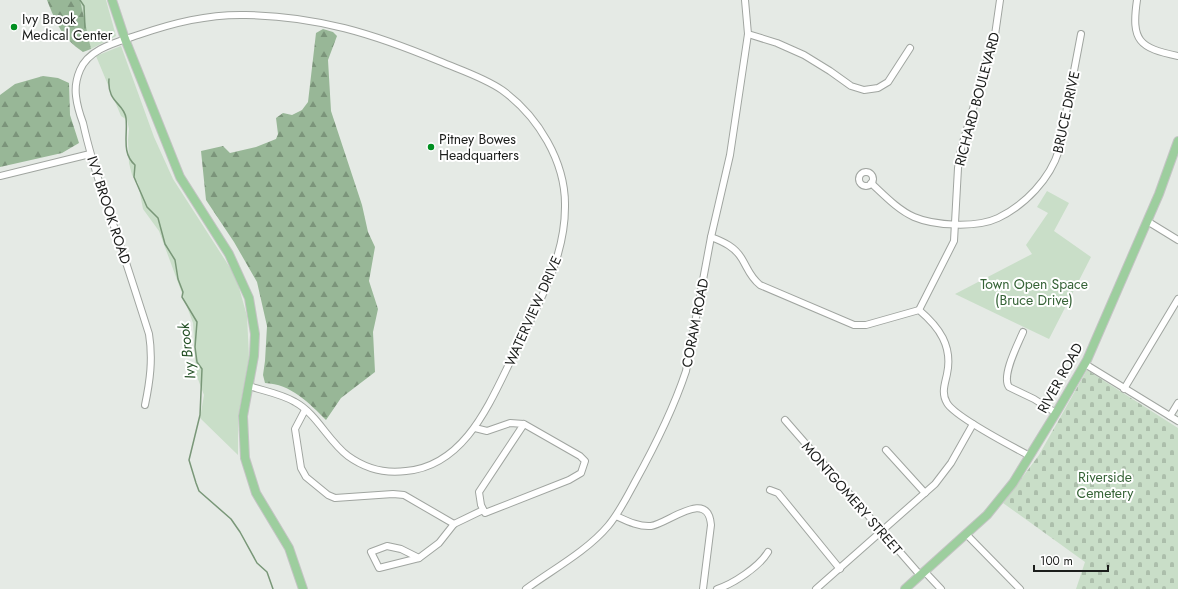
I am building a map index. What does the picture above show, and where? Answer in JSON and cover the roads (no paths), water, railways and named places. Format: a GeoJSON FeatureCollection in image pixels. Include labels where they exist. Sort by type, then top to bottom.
{"type":"FeatureCollection","features":[{"type":"Feature","properties":{"kind":"main road"},"geometry":{"type":"LineString","coordinates":[[112,0],[125,39],[180,178],[235,266],[249,298],[255,334],[254,356],[243,416],[245,458],[256,494],[289,548],[303,589]]}},
{"type":"Feature","properties":{"kind":"main road","name":"RIVER ROAD"},"geometry":{"type":"LineString","coordinates":[[905,589],[967,535],[995,506],[1013,483],[1030,456],[1085,364],[1147,222],[1171,164],[1178,141]]}},
{"type":"Feature","properties":{"kind":"street","name":"RICHARD BOULEVARD"},"geometry":{"type":"LineString","coordinates":[[919,310],[954,242],[958,168],[961,149],[995,35],[1000,0]]}},
{"type":"Feature","properties":{"kind":"street"},"geometry":{"type":"LineString","coordinates":[[1137,0],[1135,25],[1136,32],[1141,40],[1152,49],[1178,56]]}},
{"type":"Feature","properties":{"kind":"street","name":"CORAM ROAD"},"geometry":{"type":"LineString","coordinates":[[526,589],[600,535],[616,516],[666,425],[680,391],[686,371],[711,237],[730,155],[748,34],[746,1]]}},
{"type":"Feature","properties":{"kind":"street","name":"WATERVIEW DRIVE"},"geometry":{"type":"LineString","coordinates":[[125,39],[165,26],[218,16],[252,15],[322,22],[350,28],[408,49],[487,81],[502,90],[532,119],[549,144],[560,170],[566,204],[562,245],[553,270],[492,399],[475,428],[462,443],[448,454],[423,470],[390,473],[376,470],[351,458],[341,451],[305,410],[295,402],[249,386]]}},
{"type":"Feature","properties":{"kind":"street"},"geometry":{"type":"LineString","coordinates":[[748,34],[777,43],[804,55],[830,71],[850,86],[864,90],[878,88],[888,82],[910,48]]}},
{"type":"Feature","properties":{"kind":"street","name":"BRUCE DRIVE"},"geometry":{"type":"LineString","coordinates":[[871,183],[901,209],[913,216],[938,223],[981,223],[996,219],[1010,212],[1026,199],[1054,164],[1059,150],[1081,34]]}},
{"type":"Feature","properties":{"kind":"street","name":"IVY BROOK ROAD"},"geometry":{"type":"LineString","coordinates":[[125,39],[98,51],[84,62],[79,73],[75,94],[90,154],[149,334],[151,357],[149,383],[145,405]]}},
{"type":"Feature","properties":{"kind":"street"},"geometry":{"type":"LineString","coordinates":[[0,176],[90,154]]}},
{"type":"Feature","properties":{"kind":"street"},"geometry":{"type":"LineString","coordinates":[[1147,222],[1178,240]]}},
{"type":"Feature","properties":{"kind":"street"},"geometry":{"type":"LineString","coordinates":[[711,237],[728,244],[734,249],[742,258],[751,276],[760,284],[854,325],[866,325],[919,310],[932,322],[946,343],[948,365],[944,390],[945,399],[952,410],[1030,456]]}},
{"type":"Feature","properties":{"kind":"street"},"geometry":{"type":"LineString","coordinates":[[1124,388],[1178,299]]}},
{"type":"Feature","properties":{"kind":"street"},"geometry":{"type":"LineString","coordinates":[[1023,332],[1007,373],[1007,383],[1009,387],[1034,399],[1056,413]]}},
{"type":"Feature","properties":{"kind":"street"},"geometry":{"type":"LineString","coordinates":[[1085,364],[1178,421]]}},
{"type":"Feature","properties":{"kind":"street"},"geometry":{"type":"LineString","coordinates":[[1170,416],[1178,403]]}},
{"type":"Feature","properties":{"kind":"street"},"geometry":{"type":"LineString","coordinates":[[305,410],[295,429],[301,468],[306,477],[328,495],[335,498],[393,494],[404,495],[454,524]]}},
{"type":"Feature","properties":{"kind":"street","name":"MONTGOMERY STREET"},"geometry":{"type":"LineString","coordinates":[[785,420],[882,532],[923,574],[941,589]]}},
{"type":"Feature","properties":{"kind":"street"},"geometry":{"type":"LineString","coordinates":[[475,428],[487,431],[510,423],[524,424],[580,456],[585,461],[581,473],[569,480],[485,513],[483,510]]}},
{"type":"Feature","properties":{"kind":"street"},"geometry":{"type":"LineString","coordinates":[[483,510],[479,492],[524,424]]}},
{"type":"Feature","properties":{"kind":"street"},"geometry":{"type":"LineString","coordinates":[[816,589],[925,493],[947,469],[974,424]]}},
{"type":"Feature","properties":{"kind":"street"},"geometry":{"type":"LineString","coordinates":[[886,450],[925,493]]}},
{"type":"Feature","properties":{"kind":"street"},"geometry":{"type":"LineString","coordinates":[[770,490],[778,493],[840,569]]}},
{"type":"Feature","properties":{"kind":"street"},"geometry":{"type":"LineString","coordinates":[[616,516],[632,523],[645,526],[658,524],[691,508],[699,508],[707,513],[711,525],[703,589]]}},
{"type":"Feature","properties":{"kind":"street"},"geometry":{"type":"LineString","coordinates":[[419,558],[401,549],[387,546],[371,552],[379,568],[419,558],[439,544],[454,524],[483,510]]}},
{"type":"Feature","properties":{"kind":"street"},"geometry":{"type":"LineString","coordinates":[[967,535],[1020,589]]}},
{"type":"Feature","properties":{"kind":"street"},"geometry":{"type":"LineString","coordinates":[[717,589],[728,586],[763,560],[768,552]]}},
{"type":"Feature","properties":{"kind":"waterway","name":"Ivy Brook"},"geometry":{"type":"LineString","coordinates":[[80,0],[84,6],[85,28]]}},
{"type":"Feature","properties":{"kind":"waterway","name":"Ivy Brook"},"geometry":{"type":"LineString","coordinates":[[109,79],[109,87],[113,98],[125,113],[126,143],[128,155],[135,165],[134,177],[147,207],[158,218],[165,244],[175,260],[178,279],[183,292],[182,297],[197,322],[195,347],[197,362],[202,369],[200,415],[189,460],[196,483],[199,491],[231,519],[257,563],[267,572],[273,589]]}},
{"type":"Feature","properties":{"kind":"place","name":"Ivy Brook Medical Center"},"geometry":{"type":"Point","coordinates":[14,27]}},
{"type":"Feature","properties":{"kind":"place","name":"Pitney Bowes Headquarters"},"geometry":{"type":"Point","coordinates":[431,147]}},
{"type":"Feature","properties":{"kind":"park label","name":"Town Open Space (Bruce Drive)"},"geometry":{"type":"Point","coordinates":[1034,292]}},
{"type":"Feature","properties":{"kind":"park label","name":"Riverside Cemetery"},"geometry":{"type":"Point","coordinates":[1105,486]}}]}
